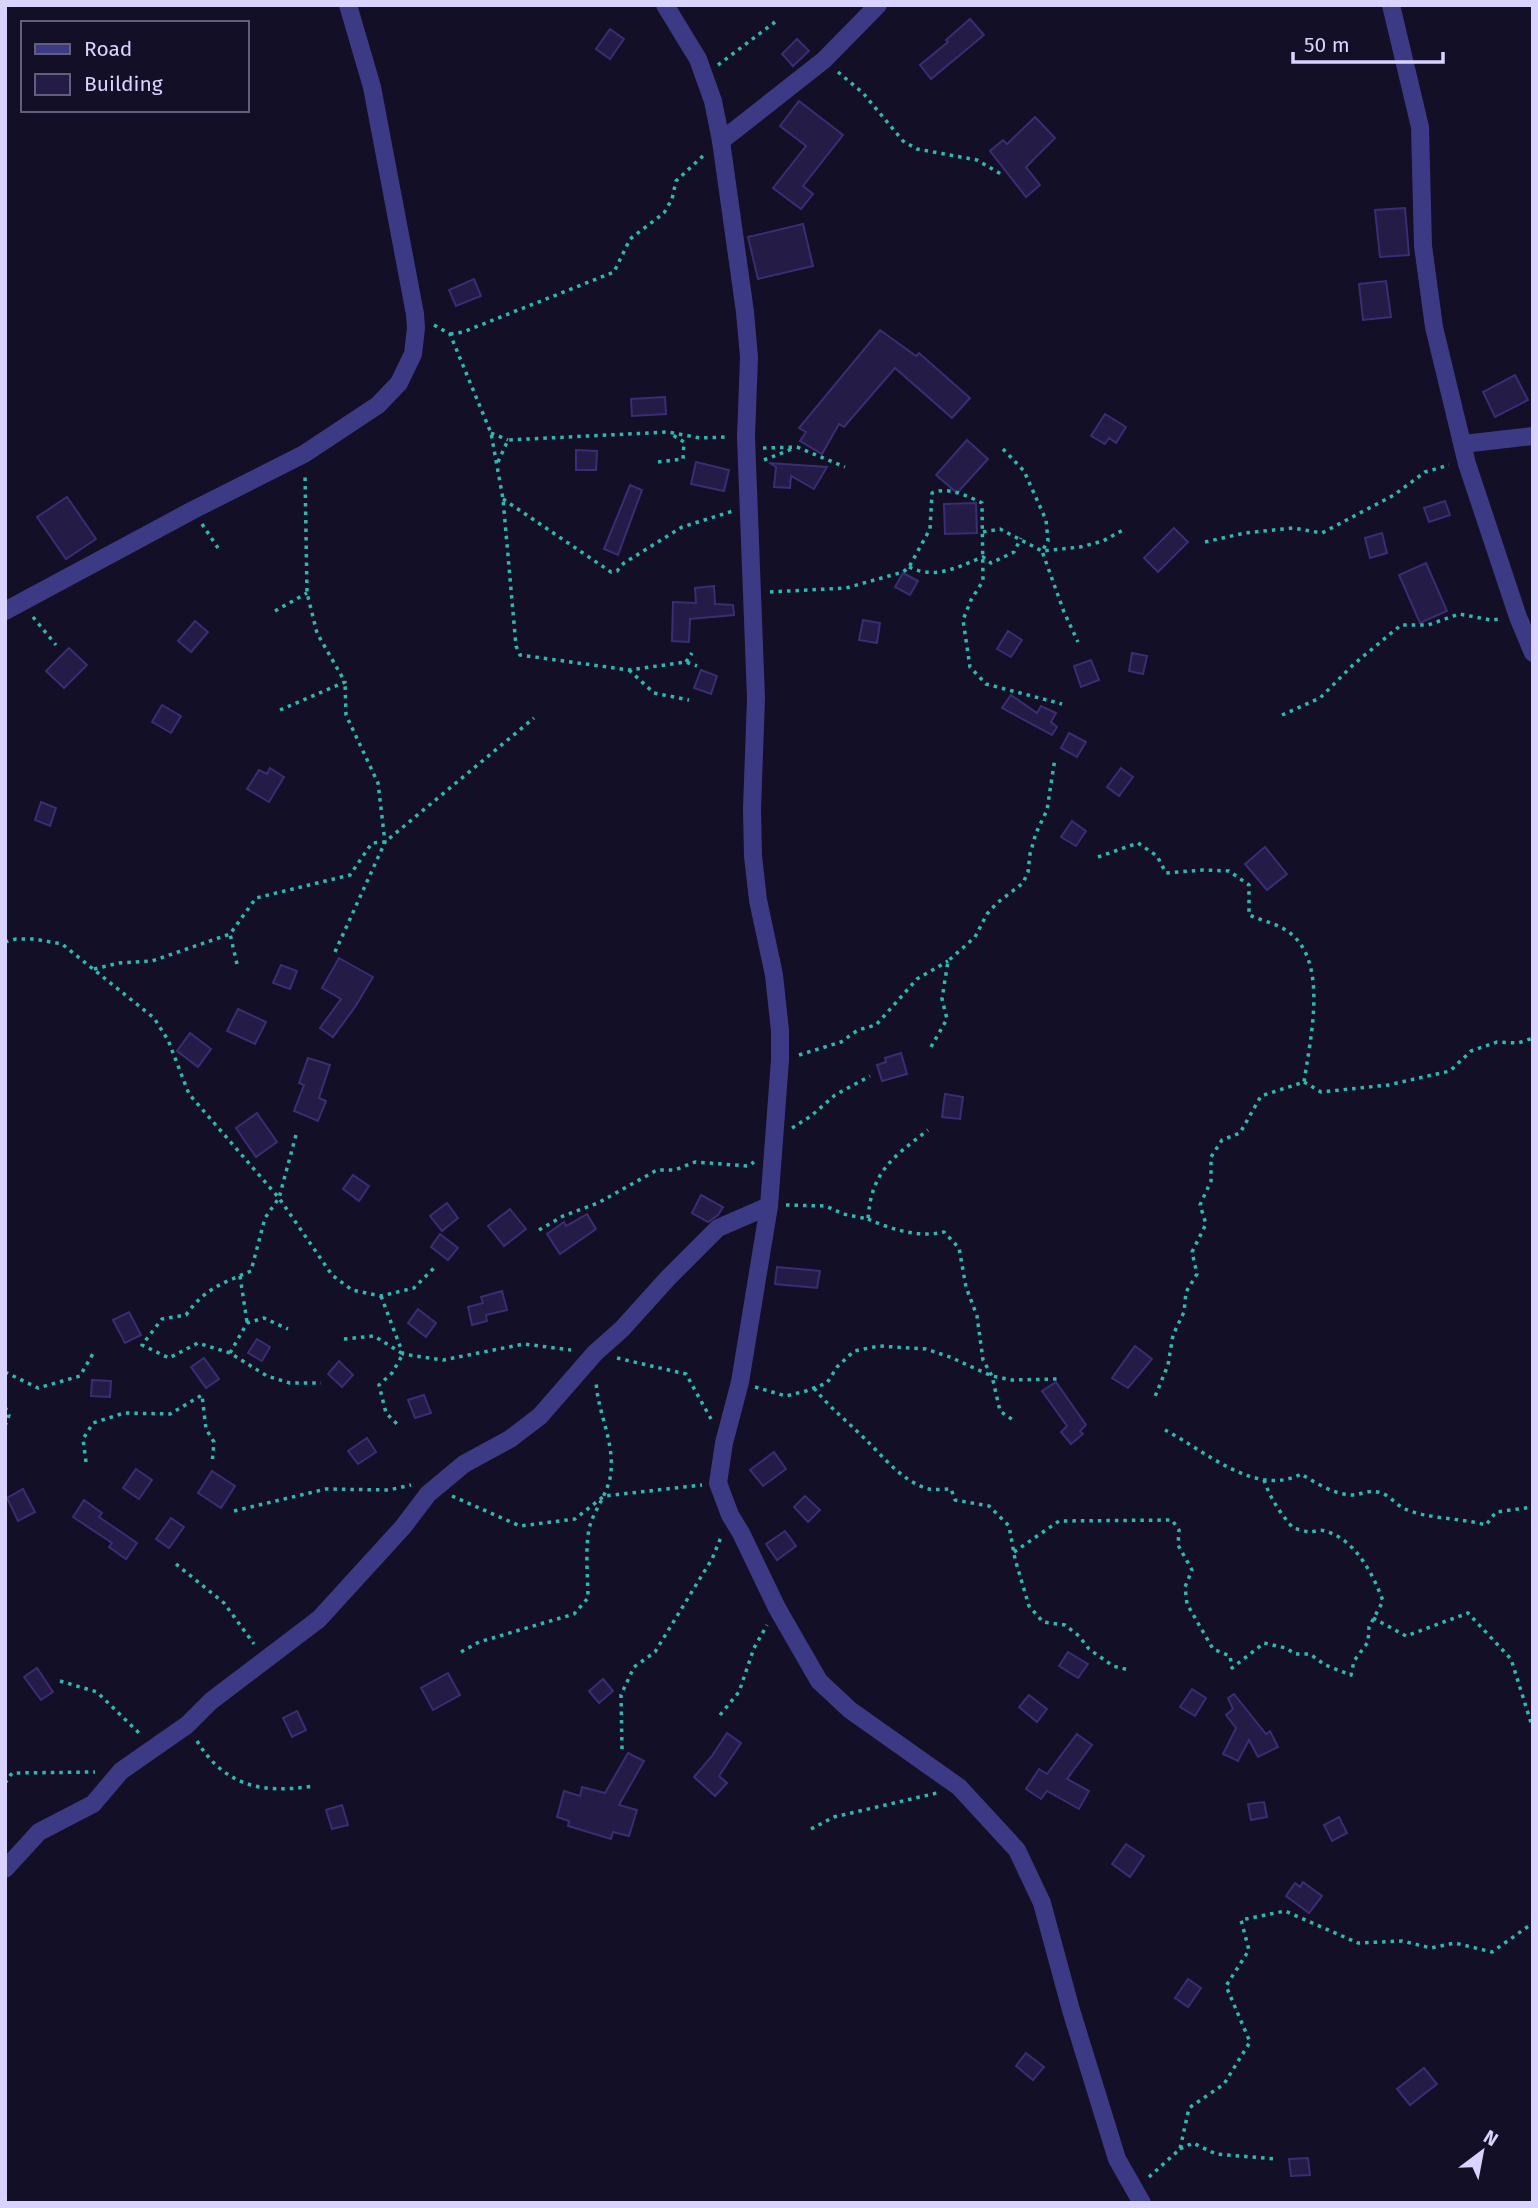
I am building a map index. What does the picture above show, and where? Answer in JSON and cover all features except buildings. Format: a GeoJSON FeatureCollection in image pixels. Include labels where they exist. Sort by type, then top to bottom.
{"type":"FeatureCollection","features":[{"type":"Feature","properties":{"kind":"street"},"geometry":{"type":"LineString","coordinates":[[13,607],[304,454],[378,405],[399,383],[413,354],[415,314],[372,88],[348,5]]}},
{"type":"Feature","properties":{"kind":"street"},"geometry":{"type":"LineString","coordinates":[[665,5],[705,75],[721,141],[747,334],[748,507],[754,593],[756,698],[753,856],[758,900],[774,975],[780,1060],[769,1206],[740,1382],[724,1443],[718,1483],[730,1515],[777,1608],[819,1681],[834,1698],[959,1787],[1017,1850],[1049,1925],[1070,2010],[1105,2125],[1117,2159],[1138,2196]]}},
{"type":"Feature","properties":{"kind":"street"},"geometry":{"type":"LineString","coordinates":[[721,141],[824,60],[878,5]]}},
{"type":"Feature","properties":{"kind":"street"},"geometry":{"type":"LineString","coordinates":[[1391,5],[1420,127],[1423,246],[1434,327],[1467,464],[1518,617],[1533,653]]}},
{"type":"Feature","properties":{"kind":"street"},"geometry":{"type":"LineString","coordinates":[[1463,444],[1533,436]]}},
{"type":"Feature","properties":{"kind":"street"},"geometry":{"type":"LineString","coordinates":[[5,1869],[32,1838],[93,1804],[121,1771],[187,1725],[211,1701],[319,1619],[403,1527],[428,1494],[464,1464],[510,1439],[534,1421],[595,1353],[622,1329],[718,1228],[724,1223],[769,1206]]}},
{"type":"Feature","properties":{"kind":"path"},"geometry":{"type":"LineString","coordinates":[[705,75],[775,22]]}},
{"type":"Feature","properties":{"kind":"path"},"geometry":{"type":"LineString","coordinates":[[824,60],[863,93],[903,141],[917,149],[977,160],[1001,174]]}},
{"type":"Feature","properties":{"kind":"path"},"geometry":{"type":"LineString","coordinates":[[450,334],[463,332],[614,272],[630,239],[669,207],[673,189],[681,174],[721,141]]}},
{"type":"Feature","properties":{"kind":"path"},"geometry":{"type":"LineString","coordinates":[[415,314],[450,334],[492,433],[503,499],[516,646],[520,655],[629,670],[686,662],[697,666]]}},
{"type":"Feature","properties":{"kind":"path"},"geometry":{"type":"LineString","coordinates":[[492,433],[508,440],[668,432],[747,448],[797,447],[845,467]]}},
{"type":"Feature","properties":{"kind":"path"},"geometry":{"type":"LineString","coordinates":[[658,462],[683,459],[684,442],[668,432]]}},
{"type":"Feature","properties":{"kind":"path"},"geometry":{"type":"LineString","coordinates":[[497,464],[508,440]]}},
{"type":"Feature","properties":{"kind":"path"},"geometry":{"type":"LineString","coordinates":[[747,448],[759,462],[797,447]]}},
{"type":"Feature","properties":{"kind":"path"},"geometry":{"type":"LineString","coordinates":[[1003,449],[1024,471],[1045,520],[1048,541],[1042,551]]}},
{"type":"Feature","properties":{"kind":"path"},"geometry":{"type":"LineString","coordinates":[[304,454],[307,593],[317,633],[345,682],[346,715],[378,783],[386,842]]}},
{"type":"Feature","properties":{"kind":"path"},"geometry":{"type":"LineString","coordinates":[[1205,542],[1245,533],[1293,528],[1322,533],[1394,495],[1425,471],[1442,466],[1467,464]]}},
{"type":"Feature","properties":{"kind":"path"},"geometry":{"type":"LineString","coordinates":[[754,593],[846,588],[903,572],[930,529],[932,493],[945,490],[982,503],[983,581],[963,620],[970,667],[986,684],[1062,704]]}},
{"type":"Feature","properties":{"kind":"path"},"geometry":{"type":"LineString","coordinates":[[503,499],[611,572],[617,571],[624,563],[682,527],[748,507]]}},
{"type":"Feature","properties":{"kind":"path"},"geometry":{"type":"LineString","coordinates":[[193,510],[218,548]]}},
{"type":"Feature","properties":{"kind":"path"},"geometry":{"type":"LineString","coordinates":[[983,533],[1000,529],[1042,551],[1080,547],[1103,541],[1123,530]]}},
{"type":"Feature","properties":{"kind":"path"},"geometry":{"type":"LineString","coordinates":[[984,557],[991,563],[1005,557],[1014,552],[1021,538]]}},
{"type":"Feature","properties":{"kind":"path"},"geometry":{"type":"LineString","coordinates":[[1042,551],[1078,642]]}},
{"type":"Feature","properties":{"kind":"path"},"geometry":{"type":"LineString","coordinates":[[909,566],[919,572],[933,574],[984,557]]}},
{"type":"Feature","properties":{"kind":"path"},"geometry":{"type":"LineString","coordinates":[[275,611],[307,593]]}},
{"type":"Feature","properties":{"kind":"path"},"geometry":{"type":"LineString","coordinates":[[13,607],[56,645]]}},
{"type":"Feature","properties":{"kind":"path"},"geometry":{"type":"LineString","coordinates":[[1282,715],[1320,698],[1354,664],[1401,625],[1428,625],[1459,614],[1490,620],[1518,617]]}},
{"type":"Feature","properties":{"kind":"path"},"geometry":{"type":"LineString","coordinates":[[686,662],[692,653]]}},
{"type":"Feature","properties":{"kind":"path"},"geometry":{"type":"LineString","coordinates":[[629,670],[654,693],[689,700]]}},
{"type":"Feature","properties":{"kind":"path"},"geometry":{"type":"LineString","coordinates":[[280,710],[345,682]]}},
{"type":"Feature","properties":{"kind":"path"},"geometry":{"type":"LineString","coordinates":[[335,952],[386,842],[534,718]]}},
{"type":"Feature","properties":{"kind":"path"},"geometry":{"type":"LineString","coordinates":[[780,1060],[841,1042],[858,1030],[876,1025],[917,979],[948,961],[975,937],[987,914],[1023,883],[1028,872],[1036,833],[1047,810],[1055,758]]}},
{"type":"Feature","properties":{"kind":"path"},"geometry":{"type":"LineString","coordinates":[[92,969],[119,963],[152,961],[230,934],[256,898],[350,876],[372,843],[386,842]]}},
{"type":"Feature","properties":{"kind":"path"},"geometry":{"type":"LineString","coordinates":[[1098,857],[1138,842],[1157,856],[1166,873],[1229,871],[1249,886],[1249,915],[1286,930],[1300,944],[1313,973],[1315,999],[1304,1082]]}},
{"type":"Feature","properties":{"kind":"path"},"geometry":{"type":"LineString","coordinates":[[230,934],[237,964]]}},
{"type":"Feature","properties":{"kind":"path"},"geometry":{"type":"LineString","coordinates":[[5,942],[34,939],[62,944],[154,1018],[168,1040],[189,1094],[279,1198],[332,1275],[352,1290],[381,1296],[414,1288],[437,1265]]}},
{"type":"Feature","properties":{"kind":"path"},"geometry":{"type":"LineString","coordinates":[[931,1046],[947,1019],[942,999],[948,961]]}},
{"type":"Feature","properties":{"kind":"path"},"geometry":{"type":"LineString","coordinates":[[1154,1399],[1168,1365],[1173,1335],[1184,1312],[1186,1292],[1197,1274],[1192,1252],[1206,1224],[1200,1205],[1211,1181],[1211,1157],[1222,1140],[1240,1133],[1261,1096],[1304,1082],[1321,1092],[1388,1085],[1450,1070],[1472,1051],[1497,1042],[1518,1043],[1533,1038]]}},
{"type":"Feature","properties":{"kind":"path"},"geometry":{"type":"LineString","coordinates":[[776,1128],[792,1128],[835,1095],[870,1076]]}},
{"type":"Feature","properties":{"kind":"path"},"geometry":{"type":"LineString","coordinates":[[868,1219],[869,1201],[890,1159],[928,1130]]}},
{"type":"Feature","properties":{"kind":"path"},"geometry":{"type":"LineString","coordinates":[[296,1135],[279,1198],[265,1218],[251,1271],[220,1283],[198,1298],[186,1315],[162,1319],[142,1345],[169,1358],[198,1343],[230,1353],[267,1376],[290,1383],[321,1382]]}},
{"type":"Feature","properties":{"kind":"path"},"geometry":{"type":"LineString","coordinates":[[539,1230],[563,1216],[598,1203],[657,1170],[675,1170],[695,1162],[748,1166],[774,1150]]}},
{"type":"Feature","properties":{"kind":"path"},"geometry":{"type":"LineString","coordinates":[[769,1206],[827,1206],[887,1227],[930,1235],[944,1232],[959,1248],[967,1287],[977,1316],[983,1360],[992,1376],[1000,1411],[1013,1420]]}},
{"type":"Feature","properties":{"kind":"path"},"geometry":{"type":"LineString","coordinates":[[230,1353],[247,1323],[240,1276]]}},
{"type":"Feature","properties":{"kind":"path"},"geometry":{"type":"LineString","coordinates":[[381,1296],[403,1354]]}},
{"type":"Feature","properties":{"kind":"path"},"geometry":{"type":"LineString","coordinates":[[247,1323],[264,1318],[288,1329]]}},
{"type":"Feature","properties":{"kind":"path"},"geometry":{"type":"LineString","coordinates":[[344,1339],[374,1336],[403,1354],[443,1360],[524,1344],[595,1353],[686,1374],[724,1443]]}},
{"type":"Feature","properties":{"kind":"path"},"geometry":{"type":"LineString","coordinates":[[740,1382],[786,1396],[827,1383],[837,1367],[854,1351],[879,1346],[926,1349],[992,1376],[1012,1380],[1058,1379]]}},
{"type":"Feature","properties":{"kind":"path"},"geometry":{"type":"LineString","coordinates":[[5,1372],[38,1388],[80,1376],[95,1350]]}},
{"type":"Feature","properties":{"kind":"path"},"geometry":{"type":"LineString","coordinates":[[461,1652],[479,1642],[574,1614],[588,1598],[590,1525],[604,1496],[611,1472],[608,1436],[597,1399],[595,1353]]}},
{"type":"Feature","properties":{"kind":"path"},"geometry":{"type":"LineString","coordinates":[[397,1424],[386,1413],[379,1385],[392,1373],[403,1354]]}},
{"type":"Feature","properties":{"kind":"path"},"geometry":{"type":"LineString","coordinates":[[814,1388],[834,1412],[889,1465],[929,1489],[951,1489],[955,1500],[989,1506],[1009,1525],[1029,1606],[1043,1622],[1065,1625],[1079,1636],[1089,1649],[1113,1666],[1129,1670]]}},
{"type":"Feature","properties":{"kind":"path"},"geometry":{"type":"LineString","coordinates":[[86,1462],[83,1439],[93,1423],[124,1413],[170,1415],[202,1395],[206,1429],[214,1442],[212,1464]]}},
{"type":"Feature","properties":{"kind":"path"},"geometry":{"type":"LineString","coordinates":[[5,1406],[9,1415],[5,1426]]}},
{"type":"Feature","properties":{"kind":"path"},"geometry":{"type":"LineString","coordinates":[[1165,1430],[1242,1475],[1264,1480],[1289,1480],[1301,1474],[1339,1493],[1354,1495],[1365,1491],[1380,1492],[1404,1509],[1486,1525],[1496,1512],[1533,1507]]}},
{"type":"Feature","properties":{"kind":"path"},"geometry":{"type":"LineString","coordinates":[[1014,1552],[1059,1521],[1172,1520],[1179,1530],[1178,1545],[1192,1570],[1185,1587],[1187,1604],[1213,1649],[1230,1656],[1232,1668],[1264,1643],[1286,1648],[1295,1654],[1310,1654],[1325,1665],[1351,1675],[1354,1661],[1368,1642],[1369,1627],[1383,1601],[1373,1578],[1357,1552],[1324,1530],[1309,1532],[1293,1528],[1272,1503],[1264,1480]]}},
{"type":"Feature","properties":{"kind":"path"},"geometry":{"type":"LineString","coordinates":[[428,1494],[449,1494],[520,1526],[576,1519],[604,1496],[718,1483]]}},
{"type":"Feature","properties":{"kind":"path"},"geometry":{"type":"LineString","coordinates":[[234,1511],[326,1489],[389,1490],[412,1485]]}},
{"type":"Feature","properties":{"kind":"path"},"geometry":{"type":"LineString","coordinates":[[622,1749],[621,1695],[634,1667],[655,1652],[712,1559],[730,1515]]}},
{"type":"Feature","properties":{"kind":"path"},"geometry":{"type":"LineString","coordinates":[[176,1564],[224,1603],[257,1648],[269,1656]]}},
{"type":"Feature","properties":{"kind":"path"},"geometry":{"type":"LineString","coordinates":[[720,1715],[739,1692],[754,1648],[777,1608]]}},
{"type":"Feature","properties":{"kind":"path"},"geometry":{"type":"LineString","coordinates":[[1373,1618],[1406,1636],[1468,1613],[1511,1659],[1533,1729]]}},
{"type":"Feature","properties":{"kind":"path"},"geometry":{"type":"LineString","coordinates":[[60,1681],[97,1692],[138,1734],[158,1744]]}},
{"type":"Feature","properties":{"kind":"path"},"geometry":{"type":"LineString","coordinates":[[187,1725],[206,1756],[228,1774],[245,1783],[254,1787],[284,1791],[313,1786]]}},
{"type":"Feature","properties":{"kind":"path"},"geometry":{"type":"LineString","coordinates":[[5,1770],[12,1773],[121,1771]]}},
{"type":"Feature","properties":{"kind":"path"},"geometry":{"type":"LineString","coordinates":[[5,1783],[12,1773]]}},
{"type":"Feature","properties":{"kind":"path"},"geometry":{"type":"LineString","coordinates":[[811,1829],[834,1817],[959,1787]]}},
{"type":"Feature","properties":{"kind":"path"},"geometry":{"type":"LineString","coordinates":[[1180,2149],[1189,2108],[1224,2084],[1250,2042],[1226,1986],[1249,1950],[1241,1920],[1285,1911],[1358,1943],[1402,1941],[1431,1948],[1455,1943],[1492,1952],[1533,1923]]}},
{"type":"Feature","properties":{"kind":"path"},"geometry":{"type":"LineString","coordinates":[[1138,2196],[1180,2149],[1193,2143],[1216,2154],[1276,2159]]}}]}
